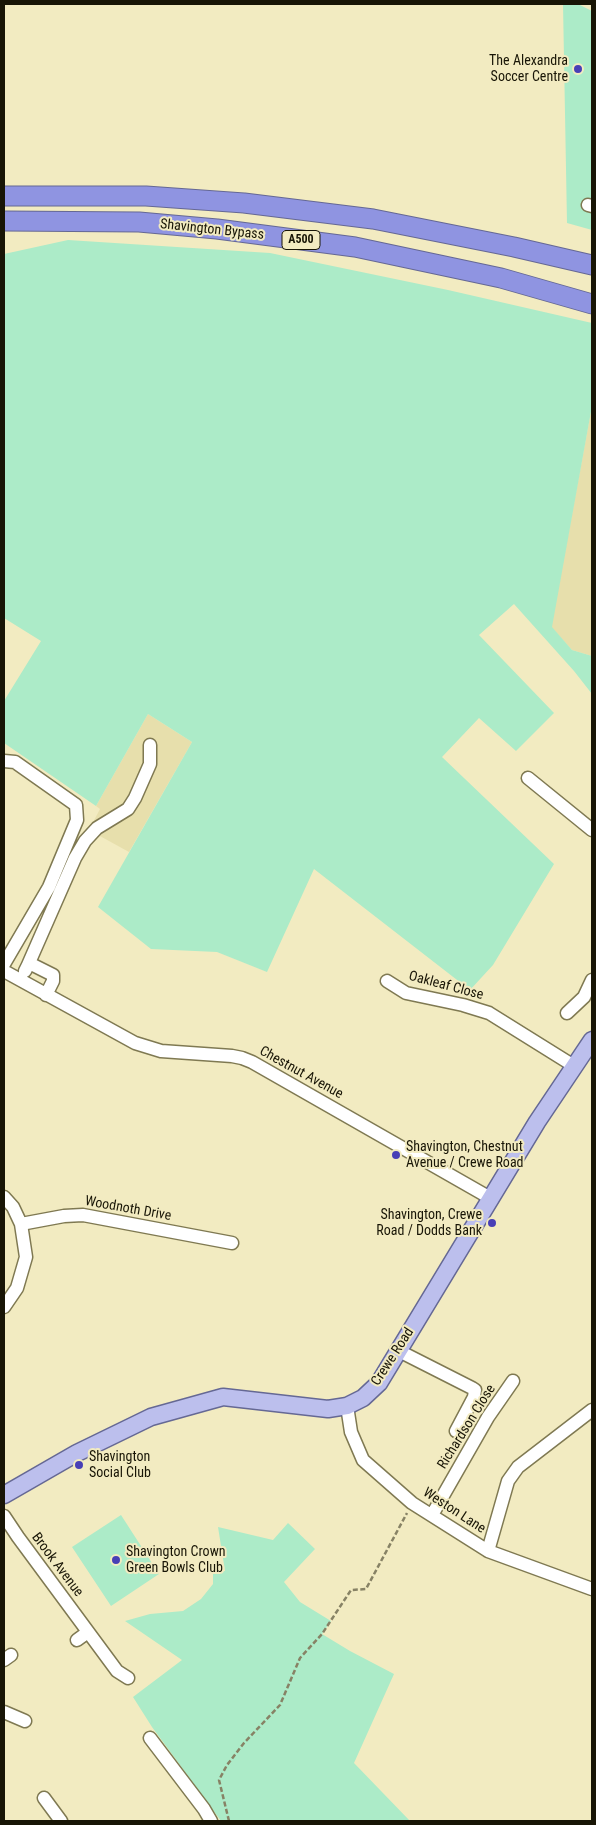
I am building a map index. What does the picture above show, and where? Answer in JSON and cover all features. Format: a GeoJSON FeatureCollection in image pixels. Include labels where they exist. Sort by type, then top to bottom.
{"type":"FeatureCollection","features":[{"type":"Feature","properties":{"kind":"highway","name":"Shavington Bypass"},"geometry":{"type":"LineString","coordinates":[[4,196],[146,196],[244,203],[373,218],[592,265]]}},
{"type":"Feature","properties":{"kind":"highway","name":"Shavington Bypass"},"geometry":{"type":"LineString","coordinates":[[4,221],[139,222],[217,229],[355,247],[501,278],[592,304]]}},
{"type":"Feature","properties":{"kind":"main road","name":"Crewe Road"},"geometry":{"type":"LineString","coordinates":[[4,1495],[77,1453],[151,1418],[223,1397],[328,1409],[348,1406],[363,1398],[379,1383],[537,1122],[592,1040]]}},
{"type":"Feature","properties":{"kind":"street"},"geometry":{"type":"LineString","coordinates":[[20,980],[85,840],[97,828],[128,809],[135,798],[150,764],[150,744]]}},
{"type":"Feature","properties":{"kind":"street"},"geometry":{"type":"LineString","coordinates":[[4,761],[15,762],[76,804],[77,820],[49,886],[4,964]]}},
{"type":"Feature","properties":{"kind":"street"},"geometry":{"type":"LineString","coordinates":[[528,778],[592,830]]}},
{"type":"Feature","properties":{"kind":"street"},"geometry":{"type":"LineString","coordinates":[[28,965],[32,965],[52,976],[53,981],[46,995]]}},
{"type":"Feature","properties":{"kind":"street","name":"Chestnut Avenue"},"geometry":{"type":"LineString","coordinates":[[4,971],[135,1043],[150,1048],[232,1056],[247,1060],[492,1198]]}},
{"type":"Feature","properties":{"kind":"street"},"geometry":{"type":"LineString","coordinates":[[567,1013],[584,997],[592,980]]}},
{"type":"Feature","properties":{"kind":"street","name":"Oakleaf Close"},"geometry":{"type":"LineString","coordinates":[[387,981],[406,993],[463,1005],[488,1013],[574,1066]]}},
{"type":"Feature","properties":{"kind":"street"},"geometry":{"type":"LineString","coordinates":[[4,1197],[13,1207],[21,1224],[26,1257],[17,1288],[4,1307]]}},
{"type":"Feature","properties":{"kind":"street","name":"Woodnoth Drive"},"geometry":{"type":"LineString","coordinates":[[21,1224],[64,1216],[83,1215],[232,1244]]}},
{"type":"Feature","properties":{"kind":"street"},"geometry":{"type":"LineString","coordinates":[[399,1351],[474,1390],[474,1397],[456,1431]]}},
{"type":"Feature","properties":{"kind":"street","name":"Richardson Close"},"geometry":{"type":"LineString","coordinates":[[432,1515],[488,1417],[513,1381]]}},
{"type":"Feature","properties":{"kind":"street","name":"Weston Lane"},"geometry":{"type":"LineString","coordinates":[[348,1406],[351,1432],[363,1460],[412,1503],[488,1550],[592,1589]]}},
{"type":"Feature","properties":{"kind":"street"},"geometry":{"type":"LineString","coordinates":[[488,1550],[508,1481],[518,1467],[592,1410]]}},
{"type":"Feature","properties":{"kind":"street","name":"Brook Avenue"},"geometry":{"type":"LineString","coordinates":[[4,1516],[117,1671],[128,1678]]}},
{"type":"Feature","properties":{"kind":"street"},"geometry":{"type":"LineString","coordinates":[[77,1640],[88,1632]]}},
{"type":"Feature","properties":{"kind":"street"},"geometry":{"type":"LineString","coordinates":[[4,1712],[25,1721]]}},
{"type":"Feature","properties":{"kind":"street"},"geometry":{"type":"LineString","coordinates":[[150,1738],[211,1821]]}},
{"type":"Feature","properties":{"kind":"street"},"geometry":{"type":"LineString","coordinates":[[44,1798],[61,1821]]}},
{"type":"Feature","properties":{"kind":"path"},"geometry":{"type":"LineString","coordinates":[[229,1821],[220,1780],[227,1765],[244,1743],[280,1705],[300,1658],[322,1634],[351,1590],[366,1589],[412,1503]]}},
{"type":"Feature","properties":{"kind":"shaded area"},"geometry":{"type":"Polygon","coordinates":[[[592,406],[592,656],[572,650],[551,627],[592,406]]]}},
{"type":"Feature","properties":{"kind":"shaded area"},"geometry":{"type":"Polygon","coordinates":[[[148,714],[192,742],[129,852],[89,830],[100,809],[96,806],[148,714]]]}},
{"type":"Feature","properties":{"kind":"green space","name":"The Alexandra Soccer Centre"},"geometry":{"type":"Polygon","coordinates":[[[563,4],[578,4],[592,11],[592,230],[567,223],[563,4]]]}},
{"type":"Feature","properties":{"kind":"green space"},"geometry":{"type":"Polygon","coordinates":[[[68,240],[270,253],[448,290],[592,323],[592,406],[552,627],[572,650],[592,656],[592,694],[514,604],[479,635],[554,713],[516,751],[479,718],[442,757],[554,864],[493,965],[470,990],[314,869],[267,972],[217,952],[151,949],[98,907],[192,742],[148,714],[96,806],[4,743],[4,701],[41,641],[4,618],[4,254],[68,240]]]}},
{"type":"Feature","properties":{"kind":"green space","name":"Shavington Crown Green Bowls Club"},"geometry":{"type":"Polygon","coordinates":[[[121,1515],[159,1574],[111,1606],[72,1547],[121,1515]]]}},
{"type":"Feature","properties":{"kind":"green space"},"geometry":{"type":"Polygon","coordinates":[[[288,1523],[315,1549],[284,1582],[300,1602],[331,1621],[322,1634],[394,1674],[354,1763],[410,1821],[221,1821],[152,1727],[133,1697],[182,1660],[125,1621],[150,1614],[183,1611],[201,1599],[213,1584],[213,1572],[225,1571],[218,1527],[273,1540],[288,1523]]]}},
{"type":"Feature","properties":{"kind":"place","name":"The Alexandra Soccer Centre"},"geometry":{"type":"Point","coordinates":[578,69]}},
{"type":"Feature","properties":{"kind":"place","name":"Shavington, Chestnut Avenue / Crewe Road"},"geometry":{"type":"Point","coordinates":[396,1155]}},
{"type":"Feature","properties":{"kind":"place","name":"Shavington, Crewe Road / Dodds Bank"},"geometry":{"type":"Point","coordinates":[492,1223]}},
{"type":"Feature","properties":{"kind":"place","name":"Shavington Social Club"},"geometry":{"type":"Point","coordinates":[79,1465]}},
{"type":"Feature","properties":{"kind":"place","name":"Shavington Crown Green Bowls Club"},"geometry":{"type":"Point","coordinates":[116,1560]}}]}
